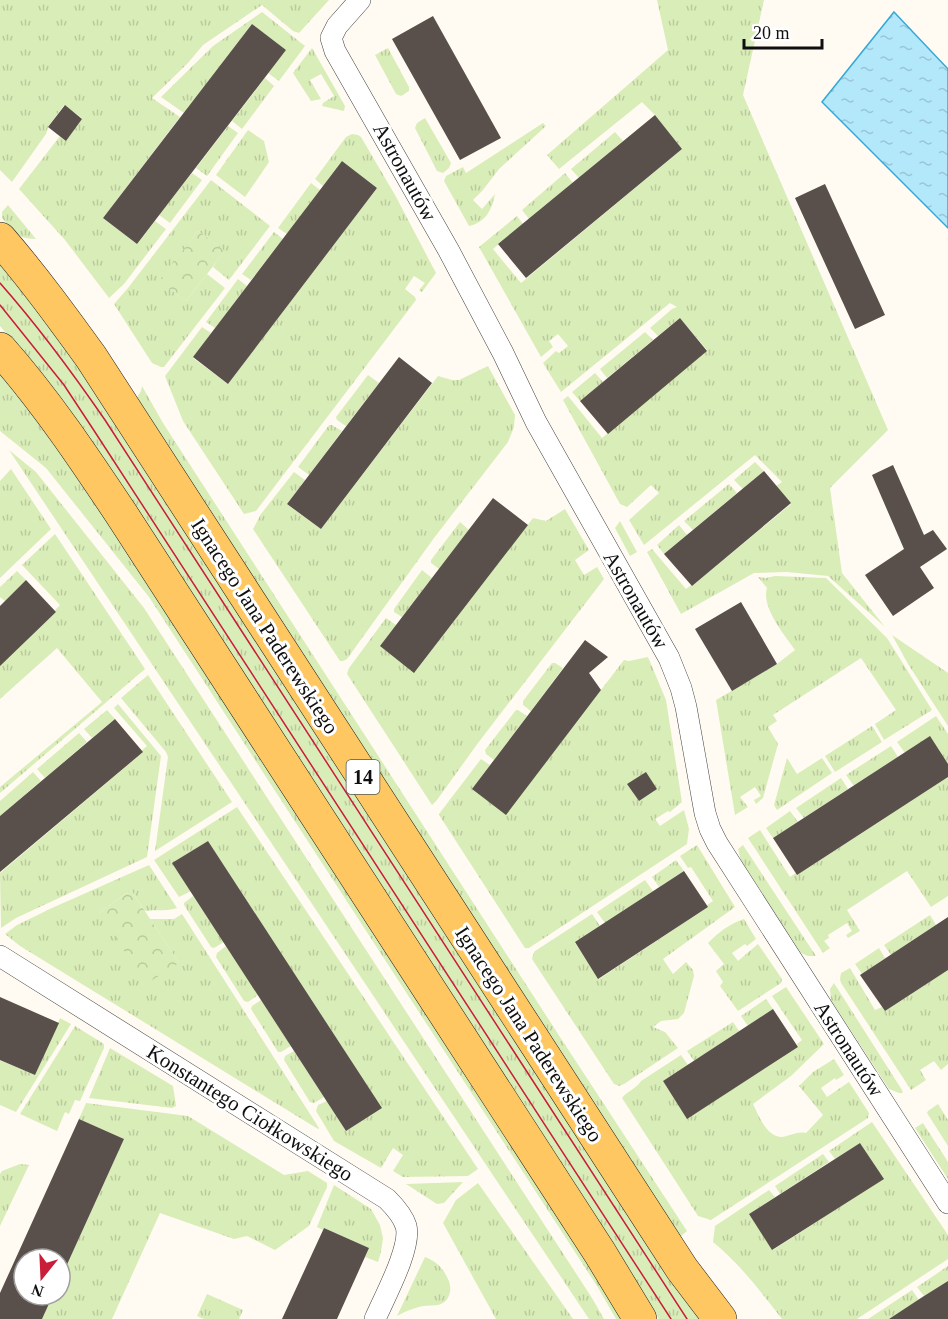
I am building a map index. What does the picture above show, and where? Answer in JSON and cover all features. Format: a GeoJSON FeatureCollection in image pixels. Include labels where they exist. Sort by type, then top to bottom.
{"type":"FeatureCollection","features":[{"type":"Feature","properties":{"kind":"main road","name":"Ignacego Jana Paderewskiego"},"geometry":{"type":"LineString","coordinates":[[0,239],[91,357],[682,1269],[720,1319]]}},
{"type":"Feature","properties":{"kind":"main road"},"geometry":{"type":"LineString","coordinates":[[0,349],[48,407],[123,515],[640,1319]]}},
{"type":"Feature","properties":{"kind":"street","name":"Astronautów"},"geometry":{"type":"LineString","coordinates":[[360,0],[337,26],[331,38],[335,51],[448,251],[536,422],[669,658],[686,707],[710,830],[948,1203]]}},
{"type":"Feature","properties":{"kind":"street","name":"Konstantego Ciołkowskiego"},"geometry":{"type":"LineString","coordinates":[[0,956],[387,1198],[406,1225],[407,1239],[405,1252],[375,1319]]}},
{"type":"Feature","properties":{"kind":"green space"},"geometry":{"type":"Polygon","coordinates":[[[0,0],[329,0],[299,33],[293,31],[262,5],[203,45],[152,98],[180,117],[103,218],[137,244],[155,221],[166,229],[124,284],[109,298],[65,240],[19,189],[60,136],[66,140],[82,118],[64,105],[12,182],[0,170],[0,0]]]}},
{"type":"Feature","properties":{"kind":"green space"},"geometry":{"type":"Polygon","coordinates":[[[657,0],[764,0],[743,95],[888,430],[830,488],[842,573],[885,627],[828,576],[787,572],[754,573],[681,614],[647,552],[652,549],[686,589],[692,586],[791,504],[776,486],[782,482],[755,455],[644,545],[629,520],[659,493],[651,485],[627,507],[620,504],[563,400],[568,396],[602,438],[707,350],[680,318],[658,336],[650,328],[677,307],[670,303],[561,392],[543,363],[556,351],[559,353],[568,346],[558,334],[549,341],[553,347],[541,357],[479,247],[517,216],[523,224],[493,249],[521,283],[682,149],[642,102],[559,169],[547,155],[668,50],[657,0]]]}},
{"type":"Feature","properties":{"kind":"green space"},"geometry":{"type":"Polygon","coordinates":[[[262,12],[305,46],[279,81],[268,73],[286,50],[252,24],[184,113],[161,97],[213,46],[262,12]]]}},
{"type":"Feature","properties":{"kind":"green space"},"geometry":{"type":"Polygon","coordinates":[[[312,48],[345,106],[344,111],[322,106],[334,96],[321,74],[310,80],[321,99],[311,101],[293,73],[312,48]]]}},
{"type":"Feature","properties":{"kind":"green space"},"geometry":{"type":"Polygon","coordinates":[[[388,48],[409,87],[409,91],[401,96],[396,94],[375,55],[388,48]]]}},
{"type":"Feature","properties":{"kind":"green space"},"geometry":{"type":"Polygon","coordinates":[[[265,78],[274,86],[242,129],[232,121],[265,78]]]}},
{"type":"Feature","properties":{"kind":"green space"},"geometry":{"type":"Polygon","coordinates":[[[425,118],[451,163],[443,173],[437,171],[415,128],[417,123],[425,118]]]}},
{"type":"Feature","properties":{"kind":"green space"},"geometry":{"type":"Polygon","coordinates":[[[543,123],[546,126],[499,169],[473,200],[482,209],[495,194],[492,205],[484,218],[469,226],[444,181],[446,176],[463,167],[466,173],[543,123]]]}},
{"type":"Feature","properties":{"kind":"green space"},"geometry":{"type":"Polygon","coordinates":[[[228,126],[238,133],[207,176],[196,168],[228,126]]]}},
{"type":"Feature","properties":{"kind":"green space"},"geometry":{"type":"Polygon","coordinates":[[[248,130],[264,141],[269,162],[245,197],[216,175],[248,130]]]}},
{"type":"Feature","properties":{"kind":"green space"},"geometry":{"type":"Polygon","coordinates":[[[615,132],[623,141],[579,178],[571,169],[615,132]]]}},
{"type":"Feature","properties":{"kind":"green space"},"geometry":{"type":"Polygon","coordinates":[[[352,134],[361,137],[436,273],[422,292],[419,290],[425,283],[414,276],[405,289],[416,300],[256,511],[244,514],[183,421],[165,376],[202,327],[211,333],[193,358],[228,384],[377,188],[342,161],[323,186],[315,179],[346,137],[352,134]]]}},
{"type":"Feature","properties":{"kind":"green space"},"geometry":{"type":"Polygon","coordinates":[[[192,173],[202,180],[170,223],[159,215],[192,173]]]}},
{"type":"Feature","properties":{"kind":"green space"},"geometry":{"type":"Polygon","coordinates":[[[565,173],[573,183],[529,219],[522,210],[565,173]]]}},
{"type":"Feature","properties":{"kind":"green space"},"geometry":{"type":"Polygon","coordinates":[[[211,180],[270,226],[229,280],[213,267],[224,251],[198,231],[160,281],[186,301],[207,274],[225,288],[164,367],[161,367],[152,363],[114,304],[211,180]]]}},
{"type":"Feature","properties":{"kind":"green space"},"geometry":{"type":"Polygon","coordinates":[[[311,183],[320,190],[287,234],[278,228],[311,183]]]}},
{"type":"Feature","properties":{"kind":"green space"},"geometry":{"type":"Polygon","coordinates":[[[8,205],[36,239],[16,234],[2,218],[2,212],[8,205]]]}},
{"type":"Feature","properties":{"kind":"green space"},"geometry":{"type":"Polygon","coordinates":[[[198,231],[225,251],[186,301],[159,281],[198,231]]]}},
{"type":"Feature","properties":{"kind":"green space"},"geometry":{"type":"Polygon","coordinates":[[[274,232],[283,239],[251,280],[242,274],[274,232]]]}},
{"type":"Feature","properties":{"kind":"green space"},"geometry":{"type":"Polygon","coordinates":[[[0,263],[18,283],[91,384],[701,1319],[659,1319],[36,368],[0,326],[0,263]]]}},
{"type":"Feature","properties":{"kind":"green space"},"geometry":{"type":"Polygon","coordinates":[[[238,279],[247,286],[215,328],[206,322],[238,279]]]}},
{"type":"Feature","properties":{"kind":"green space"},"geometry":{"type":"Polygon","coordinates":[[[645,332],[653,340],[607,378],[600,369],[645,332]]]}},
{"type":"Feature","properties":{"kind":"green space"},"geometry":{"type":"Polygon","coordinates":[[[488,366],[515,415],[514,427],[508,442],[434,538],[347,659],[340,661],[253,529],[261,514],[294,472],[305,480],[287,504],[321,529],[438,376],[459,380],[488,366]]]}},
{"type":"Feature","properties":{"kind":"green space"},"geometry":{"type":"Polygon","coordinates":[[[0,371],[69,460],[623,1319],[616,1319],[597,1286],[149,597],[46,468],[0,431],[0,371]]]}},
{"type":"Feature","properties":{"kind":"green space"},"geometry":{"type":"Polygon","coordinates":[[[595,373],[603,382],[580,401],[572,392],[595,373]]]}},
{"type":"Feature","properties":{"kind":"green space"},"geometry":{"type":"Polygon","coordinates":[[[368,375],[379,383],[346,426],[336,417],[368,375]]]}},
{"type":"Feature","properties":{"kind":"green space"},"geometry":{"type":"Polygon","coordinates":[[[142,386],[163,423],[687,1231],[680,1237],[136,399],[142,386]]]}},
{"type":"Feature","properties":{"kind":"green space"},"geometry":{"type":"Polygon","coordinates":[[[329,425],[342,431],[309,475],[298,467],[329,425]]]}},
{"type":"Feature","properties":{"kind":"green space"},"geometry":{"type":"Polygon","coordinates":[[[9,450],[36,472],[144,608],[604,1319],[589,1319],[9,450]]]}},
{"type":"Feature","properties":{"kind":"green space"},"geometry":{"type":"Polygon","coordinates":[[[755,462],[764,471],[743,489],[734,480],[755,462]]]}},
{"type":"Feature","properties":{"kind":"green space"},"geometry":{"type":"Polygon","coordinates":[[[11,469],[51,529],[0,578],[0,481],[11,469]]]}},
{"type":"Feature","properties":{"kind":"green space"},"geometry":{"type":"Polygon","coordinates":[[[729,484],[737,493],[693,530],[684,521],[729,484]]]}},
{"type":"Feature","properties":{"kind":"green space"},"geometry":{"type":"Polygon","coordinates":[[[565,509],[589,550],[575,560],[584,575],[597,567],[604,579],[432,805],[347,674],[349,668],[386,618],[396,625],[380,646],[415,672],[533,518],[546,521],[565,509]]]}},
{"type":"Feature","properties":{"kind":"green space"},"geometry":{"type":"Polygon","coordinates":[[[620,521],[637,552],[630,556],[615,528],[620,521]]]}},
{"type":"Feature","properties":{"kind":"green space"},"geometry":{"type":"Polygon","coordinates":[[[460,522],[469,530],[439,569],[431,563],[431,560],[460,522]]]}},
{"type":"Feature","properties":{"kind":"green space"},"geometry":{"type":"Polygon","coordinates":[[[679,525],[687,535],[664,554],[657,545],[679,525]]]}},
{"type":"Feature","properties":{"kind":"green space"},"geometry":{"type":"Polygon","coordinates":[[[55,534],[145,669],[0,793],[0,787],[102,702],[57,648],[0,699],[0,665],[56,612],[55,610],[60,605],[22,565],[55,534]]]}},
{"type":"Feature","properties":{"kind":"green space"},"geometry":{"type":"Polygon","coordinates":[[[422,570],[432,578],[402,617],[394,612],[394,609],[422,570]]]}},
{"type":"Feature","properties":{"kind":"green space"},"geometry":{"type":"Polygon","coordinates":[[[17,571],[26,580],[5,601],[0,597],[0,587],[17,571]]]}},
{"type":"Feature","properties":{"kind":"green space"},"geometry":{"type":"Polygon","coordinates":[[[758,577],[826,578],[887,638],[932,710],[884,740],[875,724],[896,710],[861,658],[773,715],[777,721],[768,727],[778,744],[763,798],[756,804],[754,800],[761,796],[755,787],[740,797],[748,807],[735,815],[716,700],[777,664],[795,650],[770,612],[766,595],[767,588],[758,577]]]}},
{"type":"Feature","properties":{"kind":"green space"},"geometry":{"type":"Polygon","coordinates":[[[892,635],[948,673],[948,726],[908,664],[892,635]]]}},
{"type":"Feature","properties":{"kind":"green space"},"geometry":{"type":"Polygon","coordinates":[[[648,657],[666,700],[682,802],[670,812],[655,819],[660,826],[684,810],[689,829],[687,844],[529,948],[525,948],[439,814],[481,759],[490,765],[472,789],[506,814],[624,660],[648,657]],[[646,773],[628,784],[639,801],[657,789],[646,773]]]}},
{"type":"Feature","properties":{"kind":"green space"},"geometry":{"type":"Polygon","coordinates":[[[552,663],[563,668],[531,711],[523,705],[523,701],[552,663]]]}},
{"type":"Feature","properties":{"kind":"green space"},"geometry":{"type":"Polygon","coordinates":[[[148,675],[232,802],[155,851],[168,757],[121,698],[148,675]]]}},
{"type":"Feature","properties":{"kind":"green space"},"geometry":{"type":"Polygon","coordinates":[[[118,704],[161,756],[147,857],[16,918],[1,928],[0,873],[142,753],[141,751],[147,746],[114,708],[118,704]]]}},
{"type":"Feature","properties":{"kind":"green space"},"geometry":{"type":"Polygon","coordinates":[[[107,710],[115,719],[92,738],[84,729],[107,710]]]}},
{"type":"Feature","properties":{"kind":"green space"},"geometry":{"type":"Polygon","coordinates":[[[516,710],[527,716],[494,760],[486,754],[485,750],[516,710]]]}},
{"type":"Feature","properties":{"kind":"green space"},"geometry":{"type":"Polygon","coordinates":[[[936,716],[948,734],[948,764],[905,753],[897,742],[936,716]]]}},
{"type":"Feature","properties":{"kind":"green space"},"geometry":{"type":"Polygon","coordinates":[[[872,726],[882,742],[835,772],[825,756],[872,726]]]}},
{"type":"Feature","properties":{"kind":"green space"},"geometry":{"type":"Polygon","coordinates":[[[79,733],[87,742],[45,778],[37,769],[79,733]]]}},
{"type":"Feature","properties":{"kind":"green space"},"geometry":{"type":"Polygon","coordinates":[[[891,746],[898,757],[854,786],[846,775],[891,746]]]}},
{"type":"Feature","properties":{"kind":"green space"},"geometry":{"type":"Polygon","coordinates":[[[787,758],[797,774],[822,758],[832,773],[777,810],[774,805],[787,758]]]}},
{"type":"Feature","properties":{"kind":"green space"},"geometry":{"type":"Polygon","coordinates":[[[33,772],[41,781],[0,816],[0,801],[33,772]]]}},
{"type":"Feature","properties":{"kind":"green space"},"geometry":{"type":"Polygon","coordinates":[[[948,777],[948,896],[931,907],[907,871],[847,910],[860,931],[848,938],[846,935],[852,931],[847,923],[828,935],[829,938],[824,941],[830,948],[823,953],[748,838],[760,830],[790,877],[796,873],[797,875],[948,777]]]}},
{"type":"Feature","properties":{"kind":"green space"},"geometry":{"type":"Polygon","coordinates":[[[841,778],[848,789],[804,818],[796,808],[841,778]]]}},
{"type":"Feature","properties":{"kind":"green space"},"geometry":{"type":"Polygon","coordinates":[[[237,807],[478,1169],[468,1176],[403,1177],[393,1171],[403,1155],[393,1148],[381,1168],[334,1141],[316,1111],[318,1105],[327,1101],[346,1131],[382,1108],[208,841],[173,863],[191,891],[179,897],[154,860],[237,807]]]}},
{"type":"Feature","properties":{"kind":"green space"},"geometry":{"type":"Polygon","coordinates":[[[790,811],[798,822],[773,838],[766,828],[790,811]]]}},
{"type":"Feature","properties":{"kind":"green space"},"geometry":{"type":"Polygon","coordinates":[[[697,845],[735,907],[663,959],[673,974],[686,962],[693,970],[694,976],[684,1013],[678,1019],[661,1021],[653,1027],[665,1032],[678,1048],[619,1086],[614,1084],[532,959],[533,955],[535,951],[592,914],[600,926],[575,943],[599,979],[708,907],[707,905],[713,901],[691,867],[688,868],[680,856],[697,845]]]}},
{"type":"Feature","properties":{"kind":"green space"},"geometry":{"type":"Polygon","coordinates":[[[743,845],[816,956],[801,953],[741,861],[738,849],[743,845]]]}},
{"type":"Feature","properties":{"kind":"green space"},"geometry":{"type":"Polygon","coordinates":[[[676,860],[684,871],[659,887],[652,877],[676,860]]]}},
{"type":"Feature","properties":{"kind":"green space"},"geometry":{"type":"Polygon","coordinates":[[[149,865],[177,908],[145,911],[131,890],[99,913],[179,963],[150,919],[174,919],[182,914],[318,1129],[20,946],[5,934],[17,925],[52,908],[149,865]]]}},
{"type":"Feature","properties":{"kind":"green space"},"geometry":{"type":"Polygon","coordinates":[[[645,880],[653,891],[605,923],[597,912],[645,880]]]}},
{"type":"Feature","properties":{"kind":"green space"},"geometry":{"type":"Polygon","coordinates":[[[131,890],[179,963],[146,984],[99,913],[131,890]]]}},
{"type":"Feature","properties":{"kind":"green space"},"geometry":{"type":"Polygon","coordinates":[[[193,896],[224,942],[214,948],[211,947],[184,905],[193,896]]]}},
{"type":"Feature","properties":{"kind":"green space"},"geometry":{"type":"Polygon","coordinates":[[[930,915],[936,925],[891,955],[884,945],[930,915]]]}},
{"type":"Feature","properties":{"kind":"green space"},"geometry":{"type":"Polygon","coordinates":[[[744,919],[756,939],[732,953],[738,961],[758,944],[782,979],[781,983],[738,1011],[720,986],[723,982],[716,971],[724,964],[708,943],[724,929],[744,919]]]}},
{"type":"Feature","properties":{"kind":"green space"},"geometry":{"type":"Polygon","coordinates":[[[226,946],[258,995],[248,1002],[244,1001],[216,957],[217,953],[226,946]]]}},
{"type":"Feature","properties":{"kind":"green space"},"geometry":{"type":"Polygon","coordinates":[[[879,948],[885,958],[862,974],[855,964],[879,948]]]}},
{"type":"Feature","properties":{"kind":"green space"},"geometry":{"type":"Polygon","coordinates":[[[850,968],[875,1010],[882,1007],[885,1011],[948,970],[948,1064],[941,1070],[934,1061],[920,1070],[926,1080],[911,1090],[841,983],[841,973],[850,968]]]}},
{"type":"Feature","properties":{"kind":"green space"},"geometry":{"type":"Polygon","coordinates":[[[834,983],[903,1093],[889,1089],[831,1000],[830,989],[834,983]]]}},
{"type":"Feature","properties":{"kind":"green space"},"geometry":{"type":"Polygon","coordinates":[[[786,987],[824,1044],[791,1076],[753,1104],[764,1125],[771,1133],[781,1137],[806,1133],[823,1115],[799,1086],[813,1072],[834,1059],[844,1075],[836,1080],[835,1078],[821,1088],[827,1097],[849,1082],[869,1113],[868,1118],[711,1220],[698,1216],[622,1098],[641,1081],[681,1055],[688,1065],[663,1081],[687,1118],[798,1047],[797,1044],[802,1040],[772,996],[786,987]]]}},
{"type":"Feature","properties":{"kind":"green space"},"geometry":{"type":"Polygon","coordinates":[[[766,999],[773,1009],[748,1026],[741,1016],[766,999]]]}},
{"type":"Feature","properties":{"kind":"green space"},"geometry":{"type":"Polygon","coordinates":[[[261,1000],[291,1046],[281,1052],[278,1052],[251,1009],[261,1000]]]}},
{"type":"Feature","properties":{"kind":"green space"},"geometry":{"type":"Polygon","coordinates":[[[60,1018],[71,1024],[16,1112],[0,1105],[0,1060],[35,1075],[60,1018]]]}},
{"type":"Feature","properties":{"kind":"green space"},"geometry":{"type":"Polygon","coordinates":[[[733,1022],[739,1031],[694,1061],[687,1051],[733,1022]]]}},
{"type":"Feature","properties":{"kind":"green space"},"geometry":{"type":"Polygon","coordinates":[[[75,1026],[104,1044],[104,1048],[80,1101],[75,1100],[69,1114],[65,1112],[57,1131],[20,1114],[75,1026]]]}},
{"type":"Feature","properties":{"kind":"green space"},"geometry":{"type":"Polygon","coordinates":[[[110,1048],[173,1086],[176,1106],[172,1108],[89,1098],[110,1048]]]}},
{"type":"Feature","properties":{"kind":"green space"},"geometry":{"type":"Polygon","coordinates":[[[294,1051],[324,1097],[314,1103],[310,1102],[284,1060],[285,1056],[294,1051]]]}},
{"type":"Feature","properties":{"kind":"green space"},"geometry":{"type":"Polygon","coordinates":[[[86,1103],[188,1116],[284,1175],[308,1171],[327,1183],[327,1187],[309,1226],[275,1250],[247,1236],[234,1239],[160,1213],[112,1319],[42,1319],[48,1307],[72,1307],[72,1254],[124,1139],[79,1119],[86,1103]]]}},
{"type":"Feature","properties":{"kind":"green space"},"geometry":{"type":"Polygon","coordinates":[[[938,1104],[948,1120],[948,1146],[927,1113],[938,1104]]]}},
{"type":"Feature","properties":{"kind":"green space"},"geometry":{"type":"Polygon","coordinates":[[[872,1122],[948,1235],[948,1259],[857,1319],[782,1319],[741,1269],[713,1242],[715,1226],[769,1190],[775,1197],[749,1214],[773,1250],[883,1179],[860,1143],[835,1159],[829,1151],[872,1122]]]}},
{"type":"Feature","properties":{"kind":"green space"},"geometry":{"type":"Polygon","coordinates":[[[923,1123],[948,1162],[948,1179],[915,1128],[923,1123]]]}},
{"type":"Feature","properties":{"kind":"green space"},"geometry":{"type":"Polygon","coordinates":[[[823,1154],[829,1162],[780,1194],[775,1186],[823,1154]]]}},
{"type":"Feature","properties":{"kind":"green space"},"geometry":{"type":"Polygon","coordinates":[[[20,1164],[29,1165],[0,1226],[0,1174],[20,1164]]]}},
{"type":"Feature","properties":{"kind":"green space"},"geometry":{"type":"Polygon","coordinates":[[[463,1182],[444,1203],[437,1204],[406,1184],[463,1182]]]}},
{"type":"Feature","properties":{"kind":"green space"},"geometry":{"type":"Polygon","coordinates":[[[478,1183],[573,1319],[496,1319],[443,1223],[456,1200],[478,1183]]]}},
{"type":"Feature","properties":{"kind":"green space"},"geometry":{"type":"Polygon","coordinates":[[[334,1185],[371,1209],[380,1225],[383,1238],[378,1262],[365,1257],[369,1248],[317,1227],[334,1185]]]}},
{"type":"Feature","properties":{"kind":"green space"},"geometry":{"type":"Polygon","coordinates":[[[425,1257],[436,1263],[446,1275],[450,1287],[448,1298],[438,1305],[421,1306],[397,1316],[425,1257]]]}},
{"type":"Feature","properties":{"kind":"green space"},"geometry":{"type":"Polygon","coordinates":[[[948,1266],[948,1281],[924,1296],[917,1287],[948,1266]]]}},
{"type":"Feature","properties":{"kind":"green space"},"geometry":{"type":"Polygon","coordinates":[[[912,1290],[919,1300],[889,1319],[868,1319],[912,1290]]]}},
{"type":"Feature","properties":{"kind":"green space"},"geometry":{"type":"Polygon","coordinates":[[[207,1294],[243,1310],[239,1319],[204,1319],[197,1316],[207,1294]]]}},
{"type":"Feature","properties":{"kind":"water"},"geometry":{"type":"Polygon","coordinates":[[[894,12],[948,69],[948,228],[822,102],[894,12]]]}},
{"type":"Feature","properties":{"kind":"building"},"geometry":{"type":"Polygon","coordinates":[[[433,16],[501,138],[460,160],[392,39],[433,16]]]}},
{"type":"Feature","properties":{"kind":"building"},"geometry":{"type":"Polygon","coordinates":[[[252,24],[286,50],[137,244],[103,218],[252,24]]]}},
{"type":"Feature","properties":{"kind":"building"},"geometry":{"type":"Polygon","coordinates":[[[65,105],[82,119],[66,141],[48,127],[65,105]]]}},
{"type":"Feature","properties":{"kind":"building"},"geometry":{"type":"Polygon","coordinates":[[[655,115],[682,149],[526,278],[498,244],[655,115]]]}},
{"type":"Feature","properties":{"kind":"building"},"geometry":{"type":"Polygon","coordinates":[[[342,161],[377,188],[228,384],[193,357],[342,161]]]}},
{"type":"Feature","properties":{"kind":"building"},"geometry":{"type":"Polygon","coordinates":[[[825,184],[885,315],[855,329],[795,198],[825,184]]]}},
{"type":"Feature","properties":{"kind":"building"},"geometry":{"type":"Polygon","coordinates":[[[680,318],[707,351],[608,434],[580,401],[680,318]]]}},
{"type":"Feature","properties":{"kind":"building"},"geometry":{"type":"Polygon","coordinates":[[[399,357],[432,383],[321,529],[287,504],[399,357]]]}},
{"type":"Feature","properties":{"kind":"building"},"geometry":{"type":"Polygon","coordinates":[[[893,465],[924,535],[933,530],[947,549],[920,567],[934,588],[893,616],[865,575],[904,549],[872,475],[893,465]]]}},
{"type":"Feature","properties":{"kind":"building"},"geometry":{"type":"Polygon","coordinates":[[[764,471],[791,503],[692,586],[664,554],[764,471]]]}},
{"type":"Feature","properties":{"kind":"building"},"geometry":{"type":"Polygon","coordinates":[[[493,498],[528,525],[414,673],[380,646],[493,498]]]}},
{"type":"Feature","properties":{"kind":"building"},"geometry":{"type":"Polygon","coordinates":[[[26,580],[56,612],[0,666],[0,606],[26,580]]]}},
{"type":"Feature","properties":{"kind":"building"},"geometry":{"type":"Polygon","coordinates":[[[741,602],[777,664],[732,691],[695,629],[741,602]]]}},
{"type":"Feature","properties":{"kind":"building"},"geometry":{"type":"Polygon","coordinates":[[[585,640],[608,657],[589,673],[601,690],[506,815],[472,789],[585,640]]]}},
{"type":"Feature","properties":{"kind":"building"},"geometry":{"type":"Polygon","coordinates":[[[115,719],[143,752],[0,872],[0,816],[115,719]]]}},
{"type":"Feature","properties":{"kind":"building"},"geometry":{"type":"Polygon","coordinates":[[[930,736],[948,764],[948,777],[797,875],[773,838],[930,736]]]}},
{"type":"Feature","properties":{"kind":"building"},"geometry":{"type":"Polygon","coordinates":[[[646,772],[657,789],[639,801],[627,784],[646,772]]]}},
{"type":"Feature","properties":{"kind":"building"},"geometry":{"type":"Polygon","coordinates":[[[208,841],[382,1108],[346,1131],[172,863],[208,841]]]}},
{"type":"Feature","properties":{"kind":"building"},"geometry":{"type":"Polygon","coordinates":[[[684,871],[708,907],[598,979],[575,942],[684,871]]]}},
{"type":"Feature","properties":{"kind":"building"},"geometry":{"type":"Polygon","coordinates":[[[948,917],[948,970],[885,1011],[860,975],[948,917]]]}},
{"type":"Feature","properties":{"kind":"building"},"geometry":{"type":"Polygon","coordinates":[[[0,997],[59,1023],[35,1075],[0,1060],[0,997]]]}},
{"type":"Feature","properties":{"kind":"building"},"geometry":{"type":"Polygon","coordinates":[[[773,1009],[798,1047],[687,1119],[663,1081],[773,1009]]]}},
{"type":"Feature","properties":{"kind":"building"},"geometry":{"type":"Polygon","coordinates":[[[79,1119],[124,1139],[72,1254],[72,1247],[21,1247],[79,1119]]]}},
{"type":"Feature","properties":{"kind":"building"},"geometry":{"type":"Polygon","coordinates":[[[860,1143],[884,1179],[772,1250],[749,1214],[860,1143]]]}},
{"type":"Feature","properties":{"kind":"building"},"geometry":{"type":"Polygon","coordinates":[[[324,1228],[369,1248],[337,1319],[282,1319],[324,1228]]]}},
{"type":"Feature","properties":{"kind":"building"},"geometry":{"type":"Polygon","coordinates":[[[12,1267],[12,1307],[48,1307],[42,1319],[0,1319],[0,1293],[12,1267]]]}},
{"type":"Feature","properties":{"kind":"building"},"geometry":{"type":"Polygon","coordinates":[[[948,1281],[948,1319],[889,1319],[924,1296],[948,1281]]]}},
{"type":"Feature","properties":{"kind":"tram line"},"geometry":{"type":"LineString","coordinates":[[0,283],[28,316],[105,420],[687,1319]]}},
{"type":"Feature","properties":{"kind":"tram line"},"geometry":{"type":"LineString","coordinates":[[0,305],[64,385],[671,1319]]}}]}
